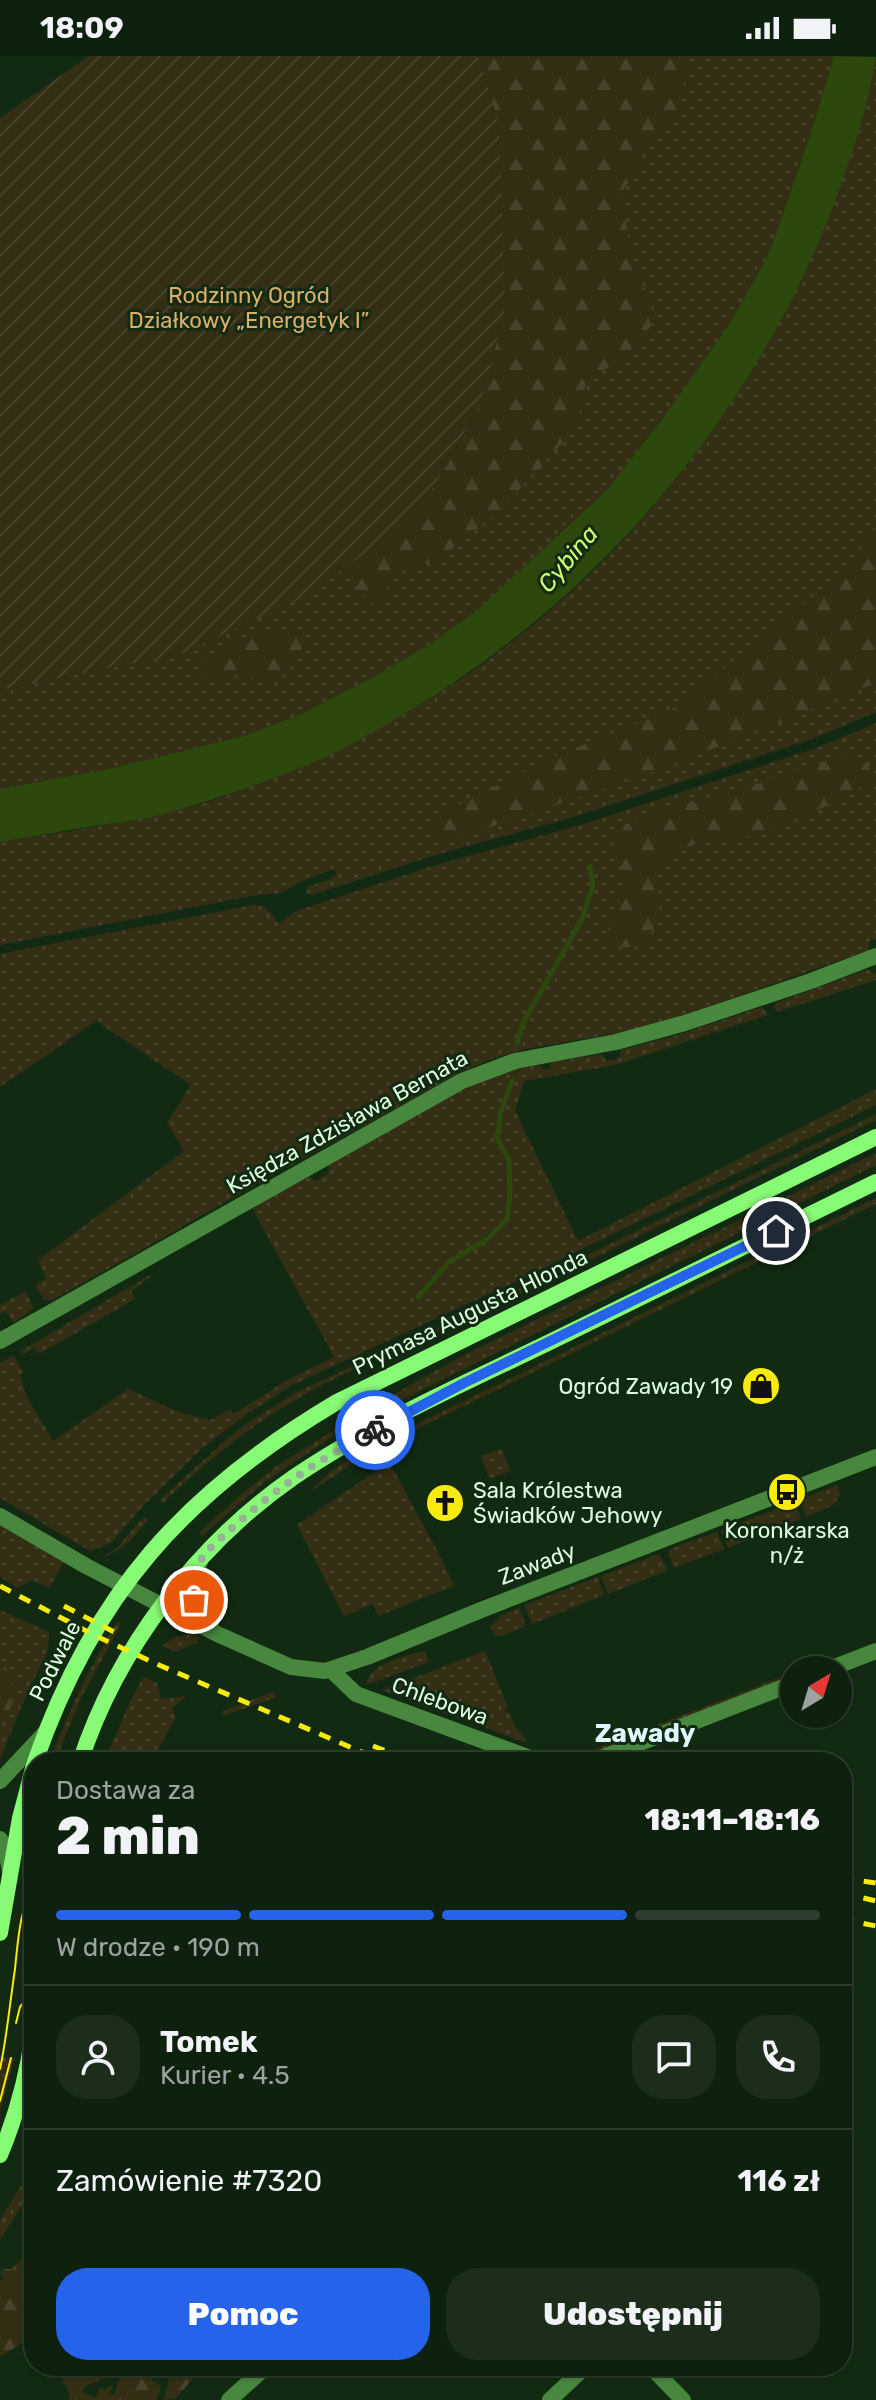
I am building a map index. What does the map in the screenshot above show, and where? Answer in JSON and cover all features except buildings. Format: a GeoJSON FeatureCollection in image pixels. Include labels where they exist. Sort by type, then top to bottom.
{"type":"FeatureCollection","features":[{"type":"Feature","properties":{"kind":"main road","name":"Prymasa Augusta Hlonda"},"geometry":{"type":"LineString","coordinates":[[124,1585],[201,1500],[258,1452],[303,1422],[381,1380],[876,1137]]}},
{"type":"Feature","properties":{"kind":"main road"},"geometry":{"type":"LineString","coordinates":[[84,1752],[112,1687],[163,1606],[204,1555],[262,1501],[338,1450],[464,1383],[876,1182]]}},
{"type":"Feature","properties":{"kind":"main road","name":"Podwale"},"geometry":{"type":"LineString","coordinates":[[38,1752],[80,1656],[124,1585]]}},
{"type":"Feature","properties":{"kind":"main road","name":"Podwale"},"geometry":{"type":"LineString","coordinates":[[0,1933],[24,1803]]}},
{"type":"Feature","properties":{"kind":"main road"},"geometry":{"type":"LineString","coordinates":[[0,2155],[24,2085]]}},
{"type":"Feature","properties":{"kind":"street","name":"Księdza Zdzisława Bernata"},"geometry":{"type":"LineString","coordinates":[[0,1341],[462,1081],[515,1061],[616,1042],[685,1023],[876,956]]}},
{"type":"Feature","properties":{"kind":"street","name":"Zawady"},"geometry":{"type":"LineString","coordinates":[[0,1516],[86,1566],[215,1633],[291,1667],[315,1671],[331,1670],[367,1657],[481,1610],[874,1462]]}},
{"type":"Feature","properties":{"kind":"street"},"geometry":{"type":"LineString","coordinates":[[204,1555],[194,1573],[193,1594],[198,1611],[215,1633]]}},
{"type":"Feature","properties":{"kind":"street"},"geometry":{"type":"LineString","coordinates":[[852,1660],[876,1651]]}},
{"type":"Feature","properties":{"kind":"street","name":"Chlebowa"},"geometry":{"type":"LineString","coordinates":[[331,1670],[356,1694],[514,1752]]}},
{"type":"Feature","properties":{"kind":"street"},"geometry":{"type":"LineString","coordinates":[[617,1752],[780,1688]]}},
{"type":"Feature","properties":{"kind":"street"},"geometry":{"type":"LineString","coordinates":[[27,1752],[45,1733]]}},
{"type":"Feature","properties":{"kind":"street"},"geometry":{"type":"LineString","coordinates":[[0,1781],[24,1755]]}},
{"type":"Feature","properties":{"kind":"street"},"geometry":{"type":"LineString","coordinates":[[0,1839],[10,1872]]}},
{"type":"Feature","properties":{"kind":"street"},"geometry":{"type":"LineString","coordinates":[[229,2400],[256,2376]]}},
{"type":"Feature","properties":{"kind":"street"},"geometry":{"type":"LineString","coordinates":[[550,2400],[575,2376]]}},
{"type":"Feature","properties":{"kind":"street"},"geometry":{"type":"LineString","coordinates":[[660,2376],[683,2400]]}},
{"type":"Feature","properties":{"kind":"green space","name":"Rodzinny Ogród Działkowy „Energetyk I”"},"geometry":{"type":"Polygon","coordinates":[[[89,56],[478,56],[499,125],[505,308],[478,408],[433,488],[401,526],[310,594],[184,653],[0,690],[0,118],[89,56]]]}},
{"type":"Feature","properties":{"kind":"green space"},"geometry":{"type":"Polygon","coordinates":[[[478,56],[834,56],[775,237],[763,265],[728,326],[606,491],[476,611],[432,643],[301,714],[247,735],[113,768],[0,789],[0,690],[184,653],[433,488],[473,418],[481,63],[478,56]]]}},
{"type":"Feature","properties":{"kind":"green space"},"geometry":{"type":"Polygon","coordinates":[[[478,56],[684,56],[686,70],[679,118],[652,140],[621,194],[631,252],[656,320],[623,358],[586,381],[577,427],[497,513],[440,558],[399,572],[375,607],[356,589],[353,562],[401,526],[447,466],[473,418],[505,304],[499,125],[478,56]]]}},
{"type":"Feature","properties":{"kind":"green space"},"geometry":{"type":"Polygon","coordinates":[[[876,57],[876,712],[815,738],[580,815],[432,856],[311,895],[306,892],[307,887],[337,874],[334,869],[281,893],[251,896],[0,945],[0,842],[133,820],[211,801],[368,732],[434,696],[499,652],[560,602],[617,546],[670,486],[718,422],[761,355],[798,286],[830,215],[851,157],[876,57]]]}},
{"type":"Feature","properties":{"kind":"green space"},"geometry":{"type":"Polygon","coordinates":[[[876,524],[876,683],[665,768],[460,837],[438,838],[432,829],[440,814],[553,757],[675,708],[848,568],[876,524]]]}},
{"type":"Feature","properties":{"kind":"green space"},"geometry":{"type":"Polygon","coordinates":[[[295,631],[307,640],[294,664],[276,683],[235,675],[218,682],[199,675],[203,659],[226,652],[237,639],[261,633],[295,631]]]}},
{"type":"Feature","properties":{"kind":"green space"},"geometry":{"type":"Polygon","coordinates":[[[876,723],[876,939],[869,941],[869,950],[676,1018],[629,1031],[526,1049],[465,1070],[290,1166],[280,1165],[276,1160],[265,1166],[267,1174],[261,1182],[53,1300],[44,1299],[35,1285],[46,1278],[38,1260],[184,1151],[167,1123],[191,1085],[96,1021],[0,1087],[0,954],[253,905],[266,909],[280,923],[296,911],[436,865],[584,824],[819,747],[876,723]]]}},
{"type":"Feature","properties":{"kind":"green space"},"geometry":{"type":"Polygon","coordinates":[[[850,753],[869,764],[870,781],[847,797],[759,835],[700,842],[670,854],[658,875],[660,917],[644,946],[615,948],[606,935],[618,905],[624,878],[612,846],[625,825],[659,808],[730,793],[850,753]]]}},
{"type":"Feature","properties":{"kind":"green space"},"geometry":{"type":"Polygon","coordinates":[[[868,969],[876,974],[876,980],[777,1012],[774,1007],[776,1003],[868,969]]]}},
{"type":"Feature","properties":{"kind":"green space"},"geometry":{"type":"Polygon","coordinates":[[[762,1007],[768,1015],[615,1065],[524,1081],[515,1111],[578,1241],[876,1089],[876,1105],[517,1281],[292,1385],[245,1415],[200,1450],[142,1507],[111,1543],[90,1551],[0,1498],[0,1363],[13,1355],[24,1373],[20,1375],[27,1397],[53,1441],[128,1389],[181,1413],[211,1420],[230,1409],[234,1414],[289,1379],[334,1357],[252,1208],[308,1176],[315,1181],[329,1173],[328,1165],[372,1139],[499,1074],[525,1067],[551,1069],[552,1062],[602,1054],[606,1061],[619,1058],[621,1050],[762,1007]]]}},
{"type":"Feature","properties":{"kind":"green space"},"geometry":{"type":"Polygon","coordinates":[[[876,1114],[876,1120],[484,1312],[307,1393],[232,1443],[163,1503],[160,1500],[228,1438],[297,1392],[520,1288],[876,1114]]]}},
{"type":"Feature","properties":{"kind":"green space"},"geometry":{"type":"Polygon","coordinates":[[[876,1153],[876,1165],[345,1428],[262,1484],[202,1536],[199,1533],[278,1465],[376,1404],[466,1354],[876,1153]]]}},
{"type":"Feature","properties":{"kind":"green space"},"geometry":{"type":"Polygon","coordinates":[[[876,1198],[876,1204],[417,1429],[360,1459],[308,1493],[332,1470],[383,1441],[876,1198]]]}},
{"type":"Feature","properties":{"kind":"green space"},"geometry":{"type":"Polygon","coordinates":[[[152,1276],[131,1291],[135,1299],[39,1354],[34,1347],[23,1355],[21,1351],[152,1276]]]}},
{"type":"Feature","properties":{"kind":"green space"},"geometry":{"type":"Polygon","coordinates":[[[26,1291],[33,1309],[13,1323],[6,1311],[0,1314],[0,1305],[26,1291]]]}},
{"type":"Feature","properties":{"kind":"green space"},"geometry":{"type":"Polygon","coordinates":[[[502,1449],[510,1471],[489,1479],[481,1456],[502,1449]]]}},
{"type":"Feature","properties":{"kind":"green space"},"geometry":{"type":"Polygon","coordinates":[[[389,1462],[454,1586],[378,1616],[373,1604],[344,1616],[297,1525],[389,1462]]]}},
{"type":"Feature","properties":{"kind":"green space"},"geometry":{"type":"Polygon","coordinates":[[[837,1485],[840,1494],[834,1505],[806,1517],[800,1500],[837,1485]]]}},
{"type":"Feature","properties":{"kind":"green space"},"geometry":{"type":"Polygon","coordinates":[[[795,1502],[801,1519],[728,1548],[721,1530],[795,1502]]]}},
{"type":"Feature","properties":{"kind":"green space"},"geometry":{"type":"Polygon","coordinates":[[[146,1518],[148,1520],[128,1543],[102,1557],[116,1549],[146,1518]]]}},
{"type":"Feature","properties":{"kind":"green space"},"geometry":{"type":"Polygon","coordinates":[[[0,1525],[64,1562],[49,1588],[32,1580],[18,1588],[0,1577],[0,1525]]]}},
{"type":"Feature","properties":{"kind":"green space"},"geometry":{"type":"Polygon","coordinates":[[[717,1532],[724,1549],[674,1568],[669,1556],[670,1549],[717,1532]]]}},
{"type":"Feature","properties":{"kind":"green space"},"geometry":{"type":"Polygon","coordinates":[[[659,1554],[668,1570],[608,1594],[601,1576],[659,1554]]]}},
{"type":"Feature","properties":{"kind":"green space"},"geometry":{"type":"Polygon","coordinates":[[[598,1577],[604,1595],[532,1624],[524,1605],[598,1577]]]}},
{"type":"Feature","properties":{"kind":"green space"},"geometry":{"type":"Polygon","coordinates":[[[519,1608],[526,1626],[501,1636],[495,1635],[490,1627],[502,1615],[519,1608]]]}},
{"type":"Feature","properties":{"kind":"green space"},"geometry":{"type":"Polygon","coordinates":[[[0,1610],[49,1632],[48,1650],[0,1760],[0,1610]]]}},
{"type":"Feature","properties":{"kind":"green space"},"geometry":{"type":"Polygon","coordinates":[[[120,1622],[120,1626],[81,1698],[59,1752],[54,1752],[88,1674],[116,1623],[120,1622]]]}},
{"type":"Feature","properties":{"kind":"green space"},"geometry":{"type":"Polygon","coordinates":[[[190,1634],[201,1636],[198,1642],[175,1652],[162,1646],[174,1637],[190,1634]]]}},
{"type":"Feature","properties":{"kind":"green space"},"geometry":{"type":"Polygon","coordinates":[[[425,1651],[429,1662],[366,1685],[369,1677],[381,1666],[425,1651]]]}},
{"type":"Feature","properties":{"kind":"green space"},"geometry":{"type":"Polygon","coordinates":[[[485,1651],[508,1708],[503,1712],[509,1711],[515,1726],[527,1741],[382,1690],[485,1651]]]}},
{"type":"Feature","properties":{"kind":"green space"},"geometry":{"type":"Polygon","coordinates":[[[0,1660],[11,1679],[14,1695],[0,1730],[0,1660]]]}},
{"type":"Feature","properties":{"kind":"green space"},"geometry":{"type":"Polygon","coordinates":[[[143,1677],[157,1683],[161,1699],[187,1696],[172,1708],[176,1717],[157,1752],[108,1752],[143,1677]]]}},
{"type":"Feature","properties":{"kind":"green space"},"geometry":{"type":"Polygon","coordinates":[[[780,1677],[780,1681],[598,1752],[587,1752],[780,1677]]]}},
{"type":"Feature","properties":{"kind":"green space"},"geometry":{"type":"Polygon","coordinates":[[[273,1692],[274,1698],[223,1716],[223,1711],[273,1692]]]}},
{"type":"Feature","properties":{"kind":"green space"},"geometry":{"type":"Polygon","coordinates":[[[0,2056],[14,2059],[0,2112],[0,2056]]]}},
{"type":"Feature","properties":{"kind":"green space"},"geometry":{"type":"Polygon","coordinates":[[[24,2179],[24,2202],[0,2240],[0,2220],[24,2179]]]}},
{"type":"Feature","properties":{"kind":"green space"},"geometry":{"type":"Polygon","coordinates":[[[24,2256],[24,2341],[0,2357],[0,2281],[3,2277],[0,2273],[4,2269],[12,2269],[24,2256]]]}},
{"type":"Feature","properties":{"kind":"green space"},"geometry":{"type":"Polygon","coordinates":[[[107,2376],[86,2386],[82,2392],[95,2398],[100,2389],[105,2390],[110,2385],[113,2387],[109,2393],[114,2395],[120,2376],[153,2376],[152,2381],[157,2382],[161,2389],[156,2400],[68,2400],[70,2395],[62,2378],[107,2376]]]}},
{"type":"Feature","properties":{"kind":"green space"},"geometry":{"type":"Polygon","coordinates":[[[170,2376],[195,2376],[176,2398],[164,2400],[170,2376]]]}},
{"type":"Feature","properties":{"kind":"water","name":"Cybina"},"geometry":{"type":"Polygon","coordinates":[[[834,56],[876,57],[863,117],[844,176],[796,291],[756,364],[710,433],[659,498],[603,559],[542,616],[477,667],[394,720],[328,756],[247,788],[156,816],[0,842],[0,789],[113,768],[247,735],[301,714],[432,643],[476,611],[606,491],[728,326],[763,265],[810,136],[834,56]]]}},
{"type":"Feature","properties":{"kind":"waterway"},"geometry":{"type":"LineString","coordinates":[[517,1043],[523,1023],[582,919],[593,885],[590,866]]}},
{"type":"Feature","properties":{"kind":"waterway"},"geometry":{"type":"LineString","coordinates":[[418,1297],[449,1262],[488,1239],[507,1219],[509,1160],[497,1138],[501,1111],[512,1081]]}},
{"type":"Feature","properties":{"kind":"tram line"},"geometry":{"type":"LineString","coordinates":[[0,2069],[24,1910]]}},
{"type":"Feature","properties":{"kind":"tram line"},"geometry":{"type":"LineString","coordinates":[[16,2023],[24,2002]]}},
{"type":"Feature","properties":{"kind":"tram line"},"geometry":{"type":"LineString","coordinates":[[0,2101],[11,2058]]}},
{"type":"Feature","properties":{"kind":"railway"},"geometry":{"type":"LineString","coordinates":[[0,1586],[159,1665],[362,1752]]}},
{"type":"Feature","properties":{"kind":"railway"},"geometry":{"type":"LineString","coordinates":[[64,1606],[120,1635]]}},
{"type":"Feature","properties":{"kind":"railway"},"geometry":{"type":"LineString","coordinates":[[373,1746],[388,1752]]}},
{"type":"Feature","properties":{"kind":"railway"},"geometry":{"type":"LineString","coordinates":[[852,1879],[876,1883]]}},
{"type":"Feature","properties":{"kind":"railway"},"geometry":{"type":"LineString","coordinates":[[852,1895],[876,1901]]}},
{"type":"Feature","properties":{"kind":"railway"},"geometry":{"type":"LineString","coordinates":[[852,1921],[876,1926]]}},
{"type":"Feature","properties":{"kind":"way so far"},"geometry":{"type":"LineString","coordinates":[[194,1600],[194,1573],[204,1555],[220,1538],[294,1477],[375,1430]]}},
{"type":"Feature","properties":{"kind":"place","name":"Ogród Zawady 19"},"geometry":{"type":"Point","coordinates":[761,1386]}},
{"type":"Feature","properties":{"kind":"place","name":"Koronkarska n/ż"},"geometry":{"type":"Point","coordinates":[787,1492]}},
{"type":"Feature","properties":{"kind":"place","name":"Sala Królestwa Świadków Jehowy"},"geometry":{"type":"Point","coordinates":[445,1503]}},
{"type":"Feature","properties":{"kind":"district","name":"Zawady"},"geometry":{"type":"Point","coordinates":[645,1733]}},
{"type":"Feature","properties":{"kind":"route"},"geometry":{"type":"LineString","coordinates":[[375,1430],[464,1383],[776,1231]]}}]}
